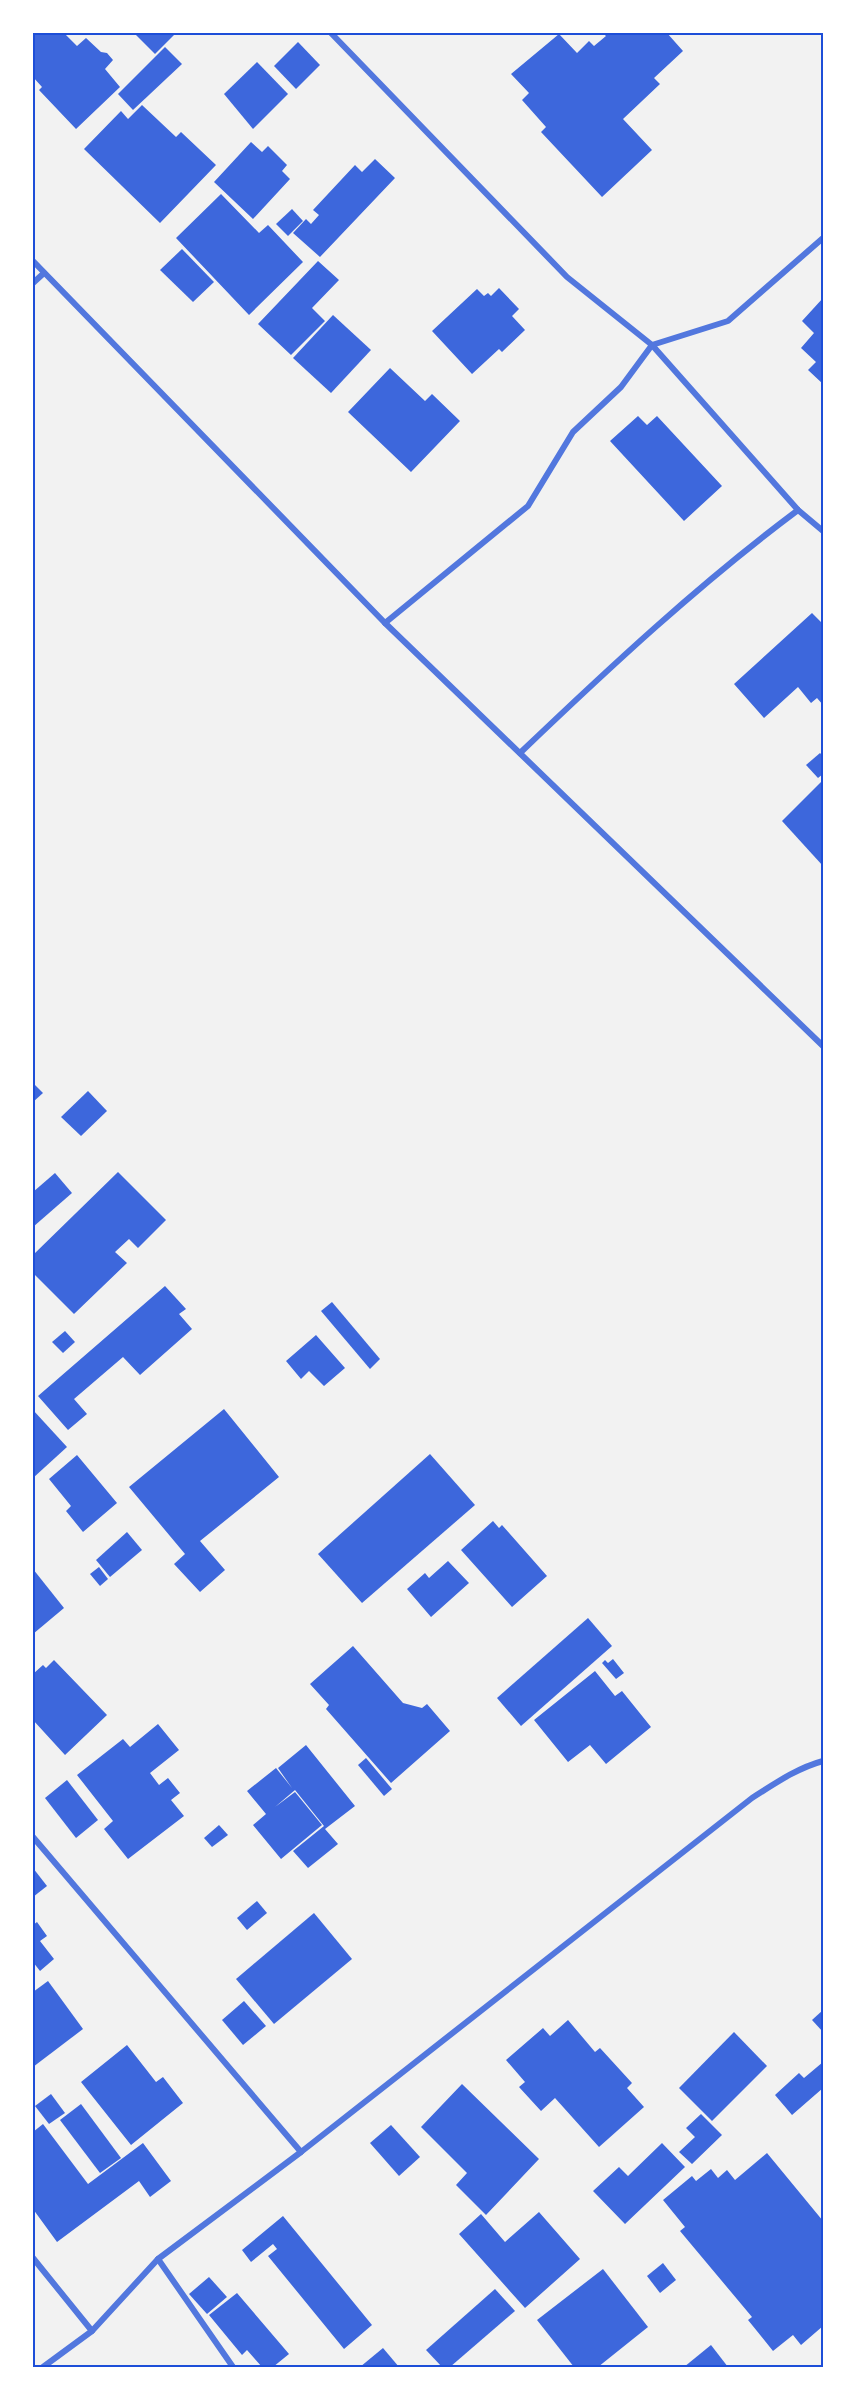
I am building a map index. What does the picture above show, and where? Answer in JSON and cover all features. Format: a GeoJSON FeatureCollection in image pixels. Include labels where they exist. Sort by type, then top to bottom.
{"type":"FeatureCollection","features":[{"type":"Feature","properties":{"kind":"street"},"geometry":{"type":"LineString","coordinates":[[331,33],[567,277],[652,345],[798,510],[823,531]]}},
{"type":"Feature","properties":{"kind":"street"},"geometry":{"type":"LineString","coordinates":[[385,623],[528,506],[573,432],[621,387],[652,345],[728,321],[823,238]]}},
{"type":"Feature","properties":{"kind":"street"},"geometry":{"type":"LineString","coordinates":[[33,261],[385,623],[823,1046]]}},
{"type":"Feature","properties":{"kind":"street"},"geometry":{"type":"LineString","coordinates":[[33,283],[44,273]]}},
{"type":"Feature","properties":{"kind":"street"},"geometry":{"type":"LineString","coordinates":[[520,753],[658,623],[726,564],[798,510]]}},
{"type":"Feature","properties":{"kind":"street"},"geometry":{"type":"LineString","coordinates":[[44,2367],[92,2331],[158,2259],[301,2152],[752,1798],[785,1777],[810,1764],[823,1761]]}},
{"type":"Feature","properties":{"kind":"street"},"geometry":{"type":"LineString","coordinates":[[33,1838],[301,2152]]}},
{"type":"Feature","properties":{"kind":"street"},"geometry":{"type":"LineString","coordinates":[[33,2258],[92,2331]]}},
{"type":"Feature","properties":{"kind":"street"},"geometry":{"type":"LineString","coordinates":[[158,2259],[233,2367]]}},
{"type":"Feature","properties":{"kind":"building"},"geometry":{"type":"Polygon","coordinates":[[[64,33],[77,46],[86,38],[101,52],[107,53],[113,60],[105,69],[120,87],[76,129],[39,90],[42,87],[33,77],[33,34],[64,33]]]}},
{"type":"Feature","properties":{"kind":"building"},"geometry":{"type":"Polygon","coordinates":[[[134,33],[176,33],[155,54],[134,33]]]}},
{"type":"Feature","properties":{"kind":"building"},"geometry":{"type":"Polygon","coordinates":[[[603,33],[667,33],[683,51],[654,78],[660,84],[623,119],[652,150],[602,197],[541,132],[546,127],[522,100],[529,93],[511,74],[559,34],[577,53],[589,41],[594,46],[606,36],[603,33]]]}},
{"type":"Feature","properties":{"kind":"building"},"geometry":{"type":"Polygon","coordinates":[[[298,42],[320,65],[296,89],[274,66],[298,42]]]}},
{"type":"Feature","properties":{"kind":"building"},"geometry":{"type":"Polygon","coordinates":[[[165,47],[182,64],[133,110],[118,94],[165,47]]]}},
{"type":"Feature","properties":{"kind":"building"},"geometry":{"type":"Polygon","coordinates":[[[257,62],[288,94],[253,129],[224,94],[257,62]]]}},
{"type":"Feature","properties":{"kind":"building"},"geometry":{"type":"Polygon","coordinates":[[[142,105],[176,137],[181,132],[216,165],[160,223],[84,149],[121,111],[128,119],[142,105]]]}},
{"type":"Feature","properties":{"kind":"building"},"geometry":{"type":"Polygon","coordinates":[[[251,142],[262,152],[268,146],[287,165],[282,171],[290,179],[253,219],[214,182],[251,142]]]}},
{"type":"Feature","properties":{"kind":"building"},"geometry":{"type":"Polygon","coordinates":[[[375,159],[395,178],[320,257],[293,233],[306,219],[311,224],[319,215],[313,210],[355,165],[362,172],[375,159]]]}},
{"type":"Feature","properties":{"kind":"building"},"geometry":{"type":"Polygon","coordinates":[[[221,194],[259,233],[268,225],[303,262],[249,315],[176,238],[221,194]]]}},
{"type":"Feature","properties":{"kind":"building"},"geometry":{"type":"Polygon","coordinates":[[[292,209],[303,221],[288,236],[276,224],[292,209]]]}},
{"type":"Feature","properties":{"kind":"building"},"geometry":{"type":"Polygon","coordinates":[[[182,249],[214,282],[193,302],[160,270],[182,249]]]}},
{"type":"Feature","properties":{"kind":"building"},"geometry":{"type":"Polygon","coordinates":[[[318,261],[339,280],[312,308],[325,321],[291,355],[258,324],[318,261]]]}},
{"type":"Feature","properties":{"kind":"building"},"geometry":{"type":"Polygon","coordinates":[[[499,288],[519,309],[512,316],[525,330],[502,352],[499,349],[472,374],[432,331],[477,289],[484,296],[488,293],[491,296],[499,288]]]}},
{"type":"Feature","properties":{"kind":"building"},"geometry":{"type":"Polygon","coordinates":[[[823,298],[823,384],[808,370],[816,362],[801,348],[814,333],[802,321],[823,298]]]}},
{"type":"Feature","properties":{"kind":"building"},"geometry":{"type":"Polygon","coordinates":[[[333,315],[371,350],[331,393],[293,358],[333,315]]]}},
{"type":"Feature","properties":{"kind":"building"},"geometry":{"type":"Polygon","coordinates":[[[390,368],[425,401],[432,394],[460,421],[411,472],[348,412],[390,368]]]}},
{"type":"Feature","properties":{"kind":"building"},"geometry":{"type":"Polygon","coordinates":[[[638,416],[647,425],[657,416],[722,486],[684,521],[610,441],[638,416]]]}},
{"type":"Feature","properties":{"kind":"building"},"geometry":{"type":"Polygon","coordinates":[[[812,613],[823,624],[823,705],[817,698],[811,703],[798,687],[764,718],[734,684],[812,613]]]}},
{"type":"Feature","properties":{"kind":"building"},"geometry":{"type":"Polygon","coordinates":[[[820,753],[823,756],[823,774],[818,778],[806,765],[820,753]]]}},
{"type":"Feature","properties":{"kind":"building"},"geometry":{"type":"Polygon","coordinates":[[[823,780],[823,866],[782,821],[823,780]]]}},
{"type":"Feature","properties":{"kind":"building"},"geometry":{"type":"Polygon","coordinates":[[[33,1083],[43,1093],[33,1102],[33,1083]]]}},
{"type":"Feature","properties":{"kind":"building"},"geometry":{"type":"Polygon","coordinates":[[[88,1091],[107,1111],[81,1136],[61,1117],[88,1091]]]}},
{"type":"Feature","properties":{"kind":"building"},"geometry":{"type":"Polygon","coordinates":[[[118,1172],[166,1220],[138,1248],[129,1239],[115,1252],[127,1263],[74,1314],[33,1273],[33,1255],[118,1172]]]}},
{"type":"Feature","properties":{"kind":"building"},"geometry":{"type":"Polygon","coordinates":[[[55,1173],[72,1193],[33,1227],[33,1192],[55,1173]]]}},
{"type":"Feature","properties":{"kind":"building"},"geometry":{"type":"Polygon","coordinates":[[[165,1286],[186,1309],[179,1314],[192,1329],[140,1375],[123,1357],[74,1399],[87,1414],[68,1430],[38,1396],[165,1286]]]}},
{"type":"Feature","properties":{"kind":"building"},"geometry":{"type":"Polygon","coordinates":[[[332,1302],[380,1359],[370,1369],[321,1311],[332,1302]]]}},
{"type":"Feature","properties":{"kind":"building"},"geometry":{"type":"Polygon","coordinates":[[[65,1331],[75,1342],[63,1353],[52,1342],[65,1331]]]}},
{"type":"Feature","properties":{"kind":"building"},"geometry":{"type":"Polygon","coordinates":[[[316,1335],[345,1368],[324,1386],[309,1371],[301,1379],[286,1361],[316,1335]]]}},
{"type":"Feature","properties":{"kind":"building"},"geometry":{"type":"Polygon","coordinates":[[[224,1409],[279,1477],[200,1541],[225,1570],[200,1592],[174,1564],[185,1554],[129,1487],[224,1409]]]}},
{"type":"Feature","properties":{"kind":"building"},"geometry":{"type":"Polygon","coordinates":[[[33,1410],[67,1447],[33,1478],[33,1410]]]}},
{"type":"Feature","properties":{"kind":"building"},"geometry":{"type":"Polygon","coordinates":[[[430,1454],[475,1505],[362,1603],[318,1554],[430,1454]]]}},
{"type":"Feature","properties":{"kind":"building"},"geometry":{"type":"Polygon","coordinates":[[[77,1455],[117,1503],[83,1532],[66,1511],[71,1506],[49,1479],[77,1455]]]}},
{"type":"Feature","properties":{"kind":"building"},"geometry":{"type":"Polygon","coordinates":[[[493,1521],[499,1528],[502,1525],[547,1576],[512,1607],[461,1550],[493,1521]]]}},
{"type":"Feature","properties":{"kind":"building"},"geometry":{"type":"Polygon","coordinates":[[[127,1532],[142,1550],[110,1577],[96,1560],[127,1532]]]}},
{"type":"Feature","properties":{"kind":"building"},"geometry":{"type":"Polygon","coordinates":[[[448,1561],[469,1583],[431,1617],[407,1589],[425,1573],[429,1578],[448,1561]]]}},
{"type":"Feature","properties":{"kind":"building"},"geometry":{"type":"Polygon","coordinates":[[[99,1567],[108,1579],[100,1586],[90,1574],[99,1567]]]}},
{"type":"Feature","properties":{"kind":"building"},"geometry":{"type":"Polygon","coordinates":[[[33,1569],[64,1608],[33,1634],[33,1569]]]}},
{"type":"Feature","properties":{"kind":"building"},"geometry":{"type":"Polygon","coordinates":[[[588,1618],[612,1646],[521,1726],[497,1698],[588,1618]]]}},
{"type":"Feature","properties":{"kind":"building"},"geometry":{"type":"Polygon","coordinates":[[[353,1646],[403,1703],[422,1708],[427,1704],[450,1731],[391,1783],[326,1709],[329,1705],[310,1684],[353,1646]]]}},
{"type":"Feature","properties":{"kind":"building"},"geometry":{"type":"Polygon","coordinates":[[[613,1659],[624,1673],[616,1679],[602,1663],[605,1660],[608,1663],[613,1659]]]}},
{"type":"Feature","properties":{"kind":"building"},"geometry":{"type":"Polygon","coordinates":[[[54,1660],[107,1715],[65,1755],[33,1720],[33,1674],[43,1665],[46,1668],[54,1660]]]}},
{"type":"Feature","properties":{"kind":"building"},"geometry":{"type":"Polygon","coordinates":[[[595,1671],[615,1696],[622,1691],[651,1727],[606,1764],[590,1745],[568,1762],[534,1720],[595,1671]]]}},
{"type":"Feature","properties":{"kind":"building"},"geometry":{"type":"Polygon","coordinates":[[[158,1724],[179,1750],[150,1773],[159,1785],[168,1778],[180,1793],[171,1800],[184,1816],[128,1859],[104,1829],[113,1821],[77,1775],[123,1739],[130,1747],[158,1724]]]}},
{"type":"Feature","properties":{"kind":"building"},"geometry":{"type":"Polygon","coordinates":[[[306,1745],[355,1806],[325,1829],[338,1844],[308,1868],[293,1851],[324,1826],[295,1790],[275,1807],[295,1792],[322,1825],[281,1859],[253,1825],[266,1814],[247,1791],[276,1768],[292,1788],[278,1768],[306,1745]]]}},
{"type":"Feature","properties":{"kind":"building"},"geometry":{"type":"Polygon","coordinates":[[[366,1758],[392,1789],[384,1796],[358,1765],[366,1758]]]}},
{"type":"Feature","properties":{"kind":"building"},"geometry":{"type":"Polygon","coordinates":[[[67,1780],[98,1820],[76,1838],[45,1798],[67,1780]]]}},
{"type":"Feature","properties":{"kind":"building"},"geometry":{"type":"Polygon","coordinates":[[[219,1825],[228,1835],[212,1847],[204,1838],[219,1825]]]}},
{"type":"Feature","properties":{"kind":"building"},"geometry":{"type":"Polygon","coordinates":[[[33,1868],[47,1886],[33,1897],[33,1868]]]}},
{"type":"Feature","properties":{"kind":"building"},"geometry":{"type":"Polygon","coordinates":[[[257,1901],[267,1913],[247,1930],[237,1918],[257,1901]]]}},
{"type":"Feature","properties":{"kind":"building"},"geometry":{"type":"Polygon","coordinates":[[[314,1913],[352,1959],[274,2024],[236,1979],[314,1913]]]}},
{"type":"Feature","properties":{"kind":"building"},"geometry":{"type":"Polygon","coordinates":[[[37,1922],[47,1936],[40,1941],[54,1959],[40,1971],[33,1962],[33,1925],[37,1922]]]}},
{"type":"Feature","properties":{"kind":"building"},"geometry":{"type":"Polygon","coordinates":[[[48,1981],[83,2029],[33,2067],[33,1992],[48,1981]]]}},
{"type":"Feature","properties":{"kind":"building"},"geometry":{"type":"Polygon","coordinates":[[[244,2001],[266,2026],[243,2045],[222,2020],[244,2001]]]}},
{"type":"Feature","properties":{"kind":"building"},"geometry":{"type":"Polygon","coordinates":[[[823,2010],[823,2032],[812,2020],[823,2010]]]}},
{"type":"Feature","properties":{"kind":"building"},"geometry":{"type":"Polygon","coordinates":[[[568,2020],[595,2052],[600,2048],[632,2083],[627,2088],[644,2107],[599,2147],[555,2098],[541,2111],[519,2087],[525,2082],[506,2060],[543,2028],[550,2036],[568,2020]]]}},
{"type":"Feature","properties":{"kind":"building"},"geometry":{"type":"Polygon","coordinates":[[[734,2032],[767,2066],[712,2121],[679,2088],[734,2032]]]}},
{"type":"Feature","properties":{"kind":"building"},"geometry":{"type":"Polygon","coordinates":[[[127,2045],[156,2082],[163,2077],[183,2103],[131,2145],[81,2082],[127,2045]]]}},
{"type":"Feature","properties":{"kind":"building"},"geometry":{"type":"Polygon","coordinates":[[[823,2062],[823,2088],[792,2115],[775,2095],[799,2073],[804,2078],[823,2062]]]}},
{"type":"Feature","properties":{"kind":"building"},"geometry":{"type":"Polygon","coordinates":[[[462,2084],[539,2159],[486,2215],[456,2185],[467,2173],[421,2127],[462,2084]]]}},
{"type":"Feature","properties":{"kind":"building"},"geometry":{"type":"Polygon","coordinates":[[[51,2094],[65,2113],[49,2124],[35,2106],[51,2094]]]}},
{"type":"Feature","properties":{"kind":"building"},"geometry":{"type":"Polygon","coordinates":[[[81,2104],[121,2158],[100,2173],[60,2120],[81,2104]]]}},
{"type":"Feature","properties":{"kind":"building"},"geometry":{"type":"Polygon","coordinates":[[[701,2114],[722,2135],[692,2164],[679,2152],[695,2137],[686,2128],[701,2114]]]}},
{"type":"Feature","properties":{"kind":"building"},"geometry":{"type":"Polygon","coordinates":[[[43,2124],[88,2184],[143,2143],[171,2181],[150,2197],[139,2181],[57,2242],[33,2209],[33,2132],[43,2124]]]}},
{"type":"Feature","properties":{"kind":"building"},"geometry":{"type":"Polygon","coordinates":[[[391,2125],[420,2157],[399,2176],[370,2143],[391,2125]]]}},
{"type":"Feature","properties":{"kind":"building"},"geometry":{"type":"Polygon","coordinates":[[[662,2143],[685,2167],[625,2224],[593,2191],[619,2167],[628,2176],[662,2143]]]}},
{"type":"Feature","properties":{"kind":"building"},"geometry":{"type":"Polygon","coordinates":[[[767,2153],[823,2221],[823,2326],[801,2345],[793,2335],[773,2351],[748,2320],[752,2317],[680,2231],[685,2227],[663,2200],[692,2176],[696,2181],[711,2169],[718,2178],[727,2170],[735,2180],[767,2153]]]}},
{"type":"Feature","properties":{"kind":"building"},"geometry":{"type":"Polygon","coordinates":[[[539,2212],[580,2259],[525,2308],[459,2234],[481,2214],[505,2242],[539,2212]]]}},
{"type":"Feature","properties":{"kind":"building"},"geometry":{"type":"Polygon","coordinates":[[[283,2216],[372,2325],[344,2349],[268,2256],[277,2249],[273,2244],[251,2262],[242,2250],[283,2216]]]}},
{"type":"Feature","properties":{"kind":"building"},"geometry":{"type":"Polygon","coordinates":[[[663,2263],[676,2280],[660,2293],[647,2276],[663,2263]]]}},
{"type":"Feature","properties":{"kind":"building"},"geometry":{"type":"Polygon","coordinates":[[[603,2269],[648,2327],[598,2367],[574,2367],[537,2320],[603,2269]]]}},
{"type":"Feature","properties":{"kind":"building"},"geometry":{"type":"Polygon","coordinates":[[[209,2277],[227,2297],[207,2314],[189,2294],[209,2277]]]}},
{"type":"Feature","properties":{"kind":"building"},"geometry":{"type":"Polygon","coordinates":[[[495,2289],[515,2311],[450,2367],[442,2367],[426,2350],[495,2289]]]}},
{"type":"Feature","properties":{"kind":"building"},"geometry":{"type":"Polygon","coordinates":[[[237,2293],[289,2354],[273,2367],[262,2367],[247,2350],[242,2355],[209,2315],[237,2293]]]}},
{"type":"Feature","properties":{"kind":"building"},"geometry":{"type":"Polygon","coordinates":[[[711,2345],[728,2367],[684,2367],[711,2345]]]}},
{"type":"Feature","properties":{"kind":"building"},"geometry":{"type":"Polygon","coordinates":[[[383,2348],[399,2367],[360,2367],[383,2348]]]}}]}
